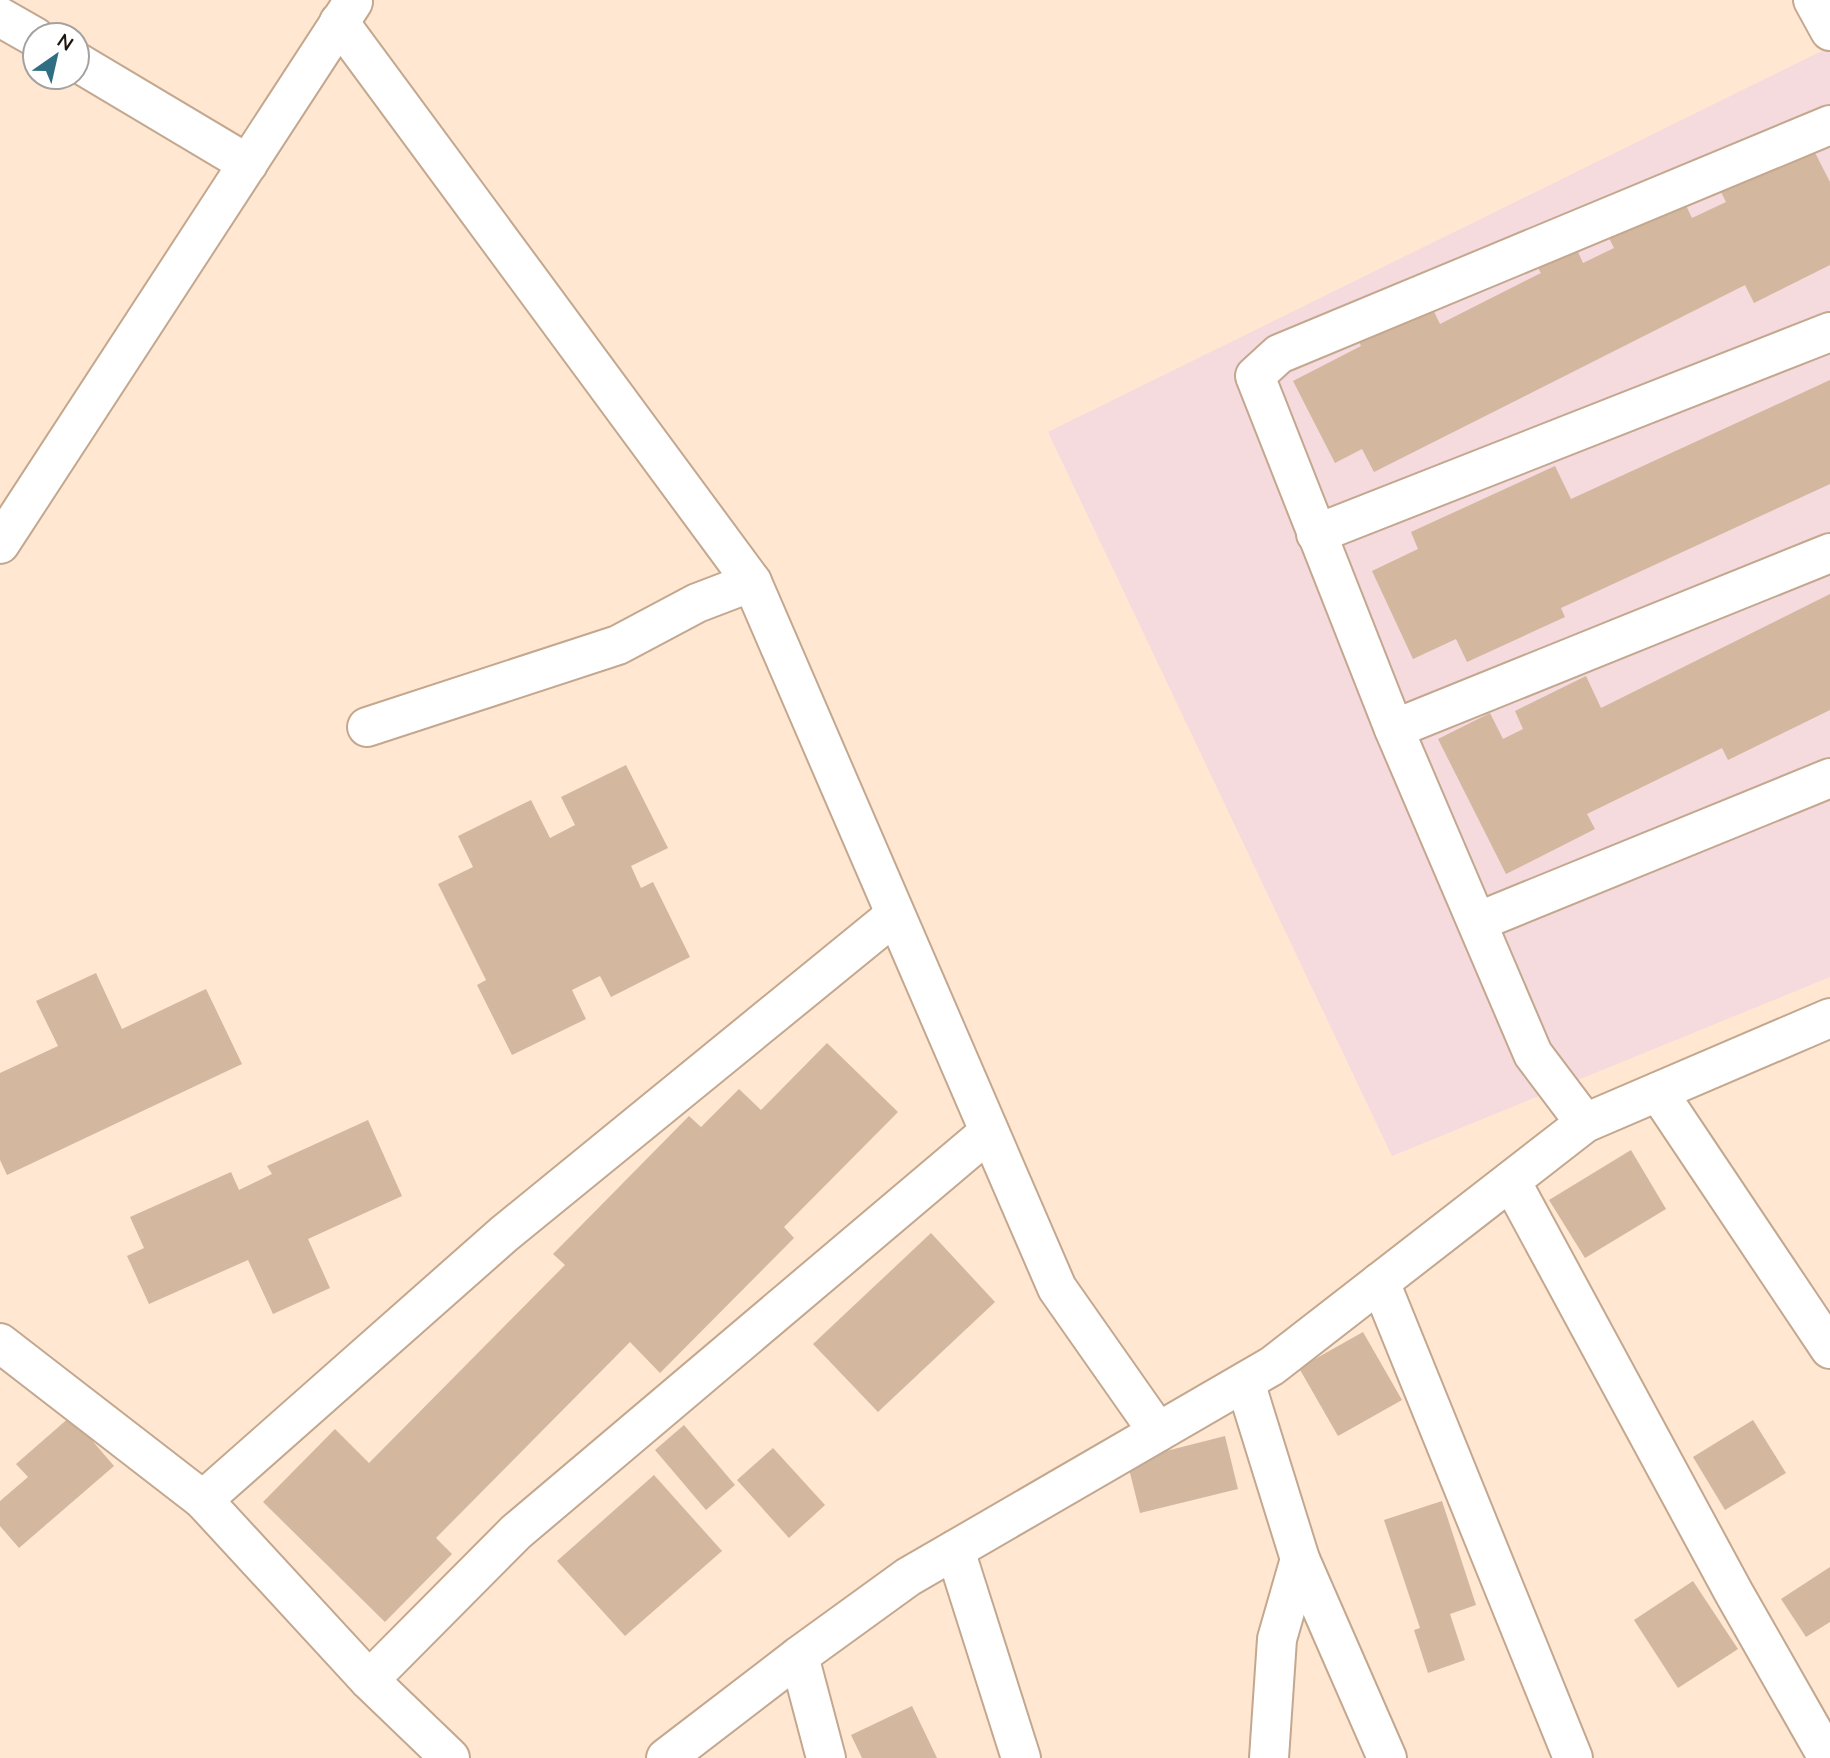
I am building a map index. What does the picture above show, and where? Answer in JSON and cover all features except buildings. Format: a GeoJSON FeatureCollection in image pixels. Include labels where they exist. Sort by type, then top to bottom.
{"type":"FeatureCollection","features":[{"type":"Feature","properties":{"kind":"street"},"geometry":{"type":"LineString","coordinates":[[1813,0],[1830,31]]}},
{"type":"Feature","properties":{"kind":"street"},"geometry":{"type":"LineString","coordinates":[[0,544],[346,11],[752,582],[1057,1288],[1158,1432]]}},
{"type":"Feature","properties":{"kind":"street"},"geometry":{"type":"LineString","coordinates":[[0,17],[21,29]]}},
{"type":"Feature","properties":{"kind":"street"},"geometry":{"type":"LineString","coordinates":[[91,70],[248,164]]}},
{"type":"Feature","properties":{"kind":"street"},"geometry":{"type":"LineString","coordinates":[[1585,1123],[1533,1054],[1394,729],[1255,376],[1279,354],[1830,125]]}},
{"type":"Feature","properties":{"kind":"street"},"geometry":{"type":"LineString","coordinates":[[1316,534],[1830,332]]}},
{"type":"Feature","properties":{"kind":"street"},"geometry":{"type":"LineString","coordinates":[[1394,729],[1830,554]]}},
{"type":"Feature","properties":{"kind":"street"},"geometry":{"type":"LineString","coordinates":[[367,727],[618,645],[697,603],[752,582]]}},
{"type":"Feature","properties":{"kind":"street"},"geometry":{"type":"LineString","coordinates":[[1477,922],[1830,778]]}},
{"type":"Feature","properties":{"kind":"street"},"geometry":{"type":"LineString","coordinates":[[203,1500],[504,1234],[895,915]]}},
{"type":"Feature","properties":{"kind":"street"},"geometry":{"type":"LineString","coordinates":[[666,1758],[908,1577],[1272,1366],[1585,1123],[1830,1018]]}},
{"type":"Feature","properties":{"kind":"street"},"geometry":{"type":"LineString","coordinates":[[1658,1092],[1830,1349]]}},
{"type":"Feature","properties":{"kind":"street"},"geometry":{"type":"LineString","coordinates":[[369,1680],[516,1532],[989,1132]]}},
{"type":"Feature","properties":{"kind":"street"},"geometry":{"type":"LineString","coordinates":[[1511,1181],[1734,1593],[1828,1758]]}},
{"type":"Feature","properties":{"kind":"street"},"geometry":{"type":"LineString","coordinates":[[1380,1282],[1573,1758]]}},
{"type":"Feature","properties":{"kind":"street"},"geometry":{"type":"LineString","coordinates":[[0,1343],[203,1500],[369,1680],[450,1758]]}},
{"type":"Feature","properties":{"kind":"street"},"geometry":{"type":"LineString","coordinates":[[1245,1382],[1300,1559],[1387,1758]]}},
{"type":"Feature","properties":{"kind":"street"},"geometry":{"type":"LineString","coordinates":[[955,1549],[1021,1758]]}},
{"type":"Feature","properties":{"kind":"street"},"geometry":{"type":"LineString","coordinates":[[1269,1758],[1277,1639],[1300,1559]]}},
{"type":"Feature","properties":{"kind":"street"},"geometry":{"type":"LineString","coordinates":[[799,1656],[826,1758]]}},
{"type":"Feature","properties":{"kind":"shaded area"},"geometry":{"type":"Polygon","coordinates":[[[1830,47],[1830,977],[1392,1156],[1048,432],[1830,47]]]}}]}
